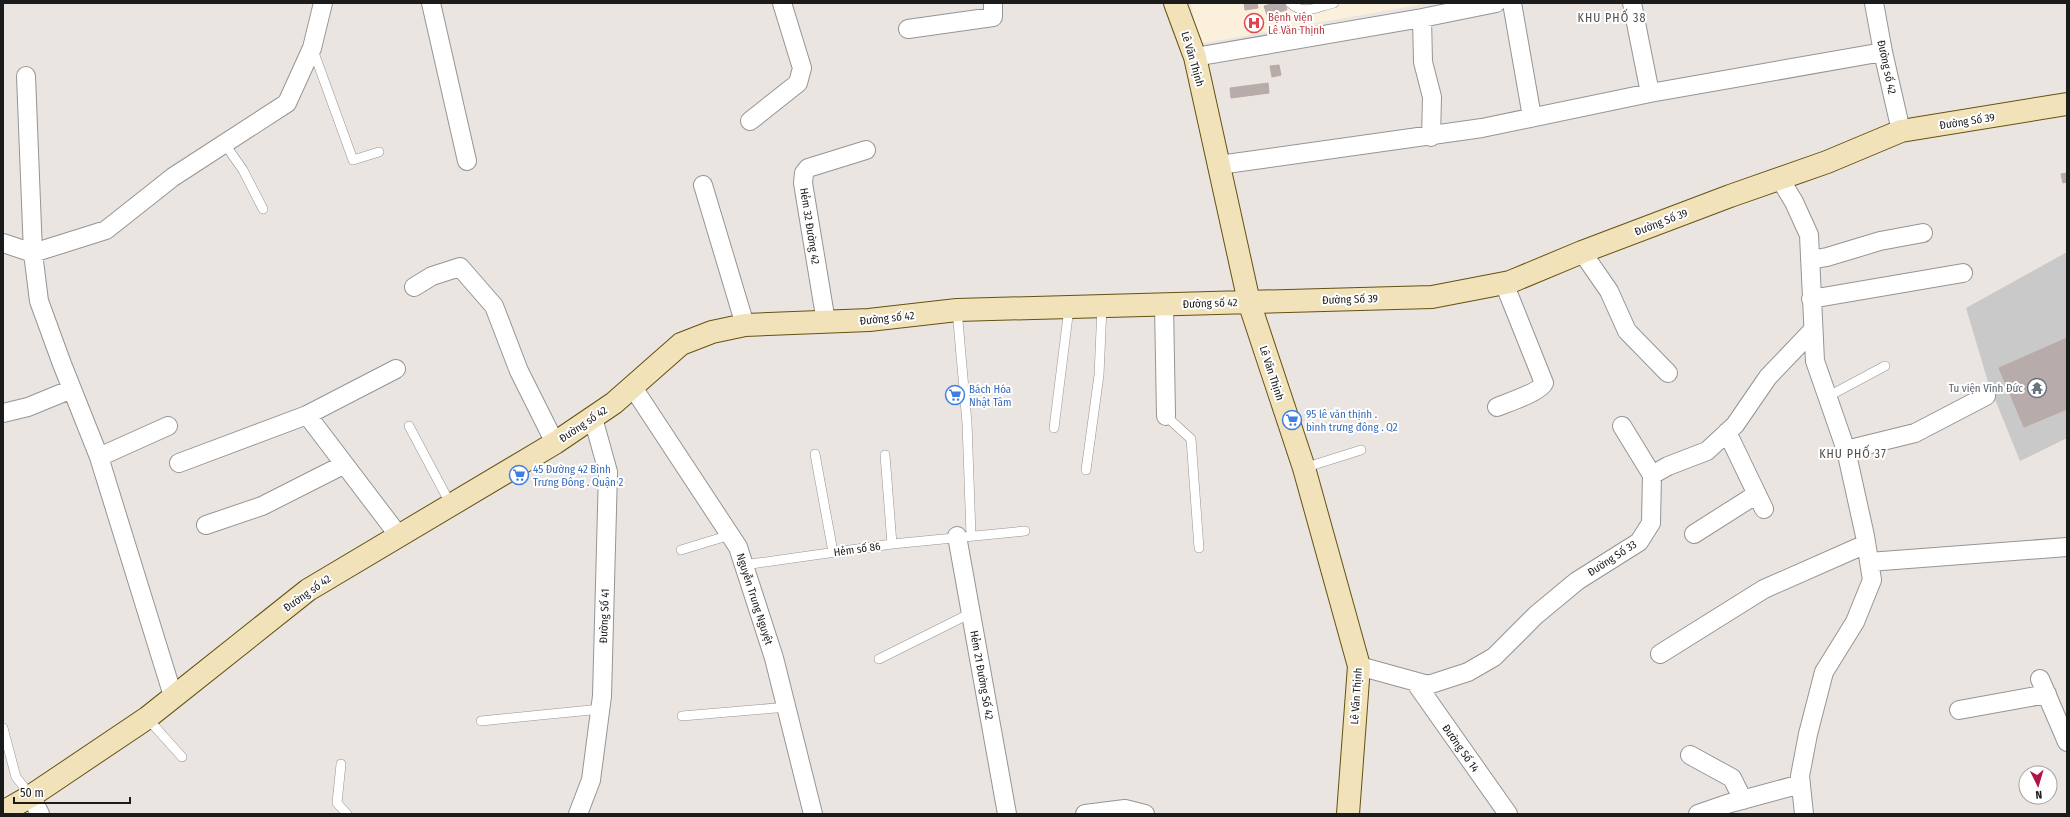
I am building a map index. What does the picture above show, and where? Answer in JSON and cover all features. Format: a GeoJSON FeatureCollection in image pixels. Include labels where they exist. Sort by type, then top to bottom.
{"type":"FeatureCollection","features":[{"type":"Feature","properties":{"kind":"street"},"geometry":{"type":"LineString","coordinates":[[3,243],[33,253],[106,230],[173,177],[287,102],[312,48],[323,3]]}},
{"type":"Feature","properties":{"kind":"street"},"geometry":{"type":"LineString","coordinates":[[431,3],[467,161]]}},
{"type":"Feature","properties":{"kind":"street"},"geometry":{"type":"LineString","coordinates":[[750,121],[798,82],[802,68],[782,3]]}},
{"type":"Feature","properties":{"kind":"street"},"geometry":{"type":"LineString","coordinates":[[908,29],[993,17],[993,3]]}},
{"type":"Feature","properties":{"kind":"street","name":"Lê Văn Thịnh"},"geometry":{"type":"LineString","coordinates":[[1175,3],[1195,57],[1249,302],[1304,468],[1360,666],[1348,814]]}},
{"type":"Feature","properties":{"kind":"street"},"geometry":{"type":"LineString","coordinates":[[1195,57],[1422,18],[1496,3]]}},
{"type":"Feature","properties":{"kind":"street"},"geometry":{"type":"LineString","coordinates":[[1512,3],[1532,117]]}},
{"type":"Feature","properties":{"kind":"street"},"geometry":{"type":"LineString","coordinates":[[1632,3],[1650,93]]}},
{"type":"Feature","properties":{"kind":"street","name":"Đường số 42"},"geometry":{"type":"LineString","coordinates":[[1874,3],[1883,52],[1901,131]]}},
{"type":"Feature","properties":{"kind":"street"},"geometry":{"type":"LineString","coordinates":[[1422,18],[1423,62],[1432,97],[1431,136]]}},
{"type":"Feature","properties":{"kind":"street"},"geometry":{"type":"LineString","coordinates":[[1219,165],[1482,128],[1650,93],[1883,52]]}},
{"type":"Feature","properties":{"kind":"street"},"geometry":{"type":"LineString","coordinates":[[26,76],[33,253],[39,301],[99,456],[173,696]]}},
{"type":"Feature","properties":{"kind":"street","name":"Đường Số 39"},"geometry":{"type":"LineString","coordinates":[[1249,302],[1432,297],[1504,283],[1730,196],[1780,179],[1901,131],[2067,104]]}},
{"type":"Feature","properties":{"kind":"street","name":"Hẻm 32 Đường 42"},"geometry":{"type":"LineString","coordinates":[[826,322],[803,183],[804,173],[808,168],[866,150]]}},
{"type":"Feature","properties":{"kind":"street"},"geometry":{"type":"LineString","coordinates":[[1780,179],[1794,202],[1809,235],[1812,331],[1815,361],[1846,450],[1872,580],[1858,615],[1824,672],[1808,734],[1800,776],[1804,814]]}},
{"type":"Feature","properties":{"kind":"street"},"geometry":{"type":"LineString","coordinates":[[703,185],[745,325]]}},
{"type":"Feature","properties":{"kind":"street"},"geometry":{"type":"LineString","coordinates":[[1810,260],[1827,257],[1880,241],[1923,233]]}},
{"type":"Feature","properties":{"kind":"street"},"geometry":{"type":"LineString","coordinates":[[1582,252],[1610,291],[1627,331],[1668,373]]}},
{"type":"Feature","properties":{"kind":"street"},"geometry":{"type":"LineString","coordinates":[[414,287],[432,276],[460,267],[494,306],[519,371],[555,443]]}},
{"type":"Feature","properties":{"kind":"street"},"geometry":{"type":"LineString","coordinates":[[1811,299],[1963,273]]}},
{"type":"Feature","properties":{"kind":"street"},"geometry":{"type":"LineString","coordinates":[[1497,407],[1536,390],[1544,383],[1504,283]]}},
{"type":"Feature","properties":{"kind":"street","name":"Đường số 42"},"geometry":{"type":"LineString","coordinates":[[3,812],[36,805],[308,590],[555,443],[593,418],[614,403],[681,344],[712,332],[745,325],[869,320],[957,310],[1249,302]]}},
{"type":"Feature","properties":{"kind":"street"},"geometry":{"type":"LineString","coordinates":[[1164,304],[1166,416]]}},
{"type":"Feature","properties":{"kind":"street"},"geometry":{"type":"LineString","coordinates":[[1622,426],[1652,475],[1707,451],[1735,425],[1768,377],[1812,331]]}},
{"type":"Feature","properties":{"kind":"street"},"geometry":{"type":"LineString","coordinates":[[179,463],[307,416],[396,369]]}},
{"type":"Feature","properties":{"kind":"street","name":"Nguyễn Trung Nguyệt"},"geometry":{"type":"LineString","coordinates":[[632,386],[738,547],[774,658],[813,814]]}},
{"type":"Feature","properties":{"kind":"street"},"geometry":{"type":"LineString","coordinates":[[3,413],[28,407],[72,389]]}},
{"type":"Feature","properties":{"kind":"street"},"geometry":{"type":"LineString","coordinates":[[1846,450],[1915,433],[1986,396]]}},
{"type":"Feature","properties":{"kind":"street"},"geometry":{"type":"LineString","coordinates":[[307,416],[343,465],[400,536]]}},
{"type":"Feature","properties":{"kind":"street","name":"Đường Số 41"},"geometry":{"type":"LineString","coordinates":[[578,814],[591,780],[600,708],[608,472],[593,418]]}},
{"type":"Feature","properties":{"kind":"street"},"geometry":{"type":"LineString","coordinates":[[99,456],[168,426]]}},
{"type":"Feature","properties":{"kind":"street"},"geometry":{"type":"LineString","coordinates":[[1694,534],[1761,502],[1727,432]]}},
{"type":"Feature","properties":{"kind":"street"},"geometry":{"type":"LineString","coordinates":[[206,525],[262,506],[343,465]]}},
{"type":"Feature","properties":{"kind":"street","name":"Đường Số 33"},"geometry":{"type":"LineString","coordinates":[[1360,666],[1428,685],[1468,672],[1494,657],[1536,615],[1577,581],[1639,542],[1651,523],[1652,475]]}},
{"type":"Feature","properties":{"kind":"street","name":"Hẻm 21 Đường Số 42"},"geometry":{"type":"LineString","coordinates":[[964,536],[971,613],[1007,814]]}},
{"type":"Feature","properties":{"kind":"street"},"geometry":{"type":"LineString","coordinates":[[1660,654],[1764,588],[1866,544]]}},
{"type":"Feature","properties":{"kind":"street"},"geometry":{"type":"LineString","coordinates":[[1869,562],[2067,547]]}},
{"type":"Feature","properties":{"kind":"street","name":"Đường Số 14"},"geometry":{"type":"LineString","coordinates":[[1415,682],[1508,814]]}},
{"type":"Feature","properties":{"kind":"street"},"geometry":{"type":"LineString","coordinates":[[1959,710],[2044,686],[2067,742]]}},
{"type":"Feature","properties":{"kind":"street"},"geometry":{"type":"LineString","coordinates":[[1690,755],[1732,778],[1743,800]]}},
{"type":"Feature","properties":{"kind":"street"},"geometry":{"type":"LineString","coordinates":[[1698,814],[1801,784]]}},
{"type":"Feature","properties":{"kind":"street"},"geometry":{"type":"LineString","coordinates":[[1085,814],[1113,812],[1125,809],[1145,814]]}},
{"type":"Feature","properties":{"kind":"lane"},"geometry":{"type":"LineString","coordinates":[[1290,3],[1298,10],[1304,10],[1334,3]]}},
{"type":"Feature","properties":{"kind":"lane"},"geometry":{"type":"LineString","coordinates":[[312,48],[353,160],[379,152]]}},
{"type":"Feature","properties":{"kind":"lane"},"geometry":{"type":"LineString","coordinates":[[224,143],[243,170],[263,209]]}},
{"type":"Feature","properties":{"kind":"lane"},"geometry":{"type":"LineString","coordinates":[[1086,470],[1099,375],[1102,307]]}},
{"type":"Feature","properties":{"kind":"lane"},"geometry":{"type":"LineString","coordinates":[[1054,428],[1069,308]]}},
{"type":"Feature","properties":{"kind":"lane","name":"Hẻm 21 Đường Số 42"},"geometry":{"type":"LineString","coordinates":[[957,310],[967,423],[964,536]]}},
{"type":"Feature","properties":{"kind":"lane"},"geometry":{"type":"LineString","coordinates":[[1827,397],[1886,366]]}},
{"type":"Feature","properties":{"kind":"lane"},"geometry":{"type":"LineString","coordinates":[[1166,416],[1190,439],[1199,548]]}},
{"type":"Feature","properties":{"kind":"lane"},"geometry":{"type":"LineString","coordinates":[[409,426],[451,505]]}},
{"type":"Feature","properties":{"kind":"lane"},"geometry":{"type":"LineString","coordinates":[[1304,468],[1361,450]]}},
{"type":"Feature","properties":{"kind":"lane"},"geometry":{"type":"LineString","coordinates":[[815,454],[833,552]]}},
{"type":"Feature","properties":{"kind":"lane"},"geometry":{"type":"LineString","coordinates":[[885,455],[892,544]]}},
{"type":"Feature","properties":{"kind":"lane","name":"Hẻm số 86"},"geometry":{"type":"LineString","coordinates":[[744,565],[892,544],[1025,531]]}},
{"type":"Feature","properties":{"kind":"lane"},"geometry":{"type":"LineString","coordinates":[[681,550],[730,535]]}},
{"type":"Feature","properties":{"kind":"lane"},"geometry":{"type":"LineString","coordinates":[[879,659],[971,613]]}},
{"type":"Feature","properties":{"kind":"lane"},"geometry":{"type":"LineString","coordinates":[[682,716],[787,707]]}},
{"type":"Feature","properties":{"kind":"lane"},"geometry":{"type":"LineString","coordinates":[[480,721],[600,708]]}},
{"type":"Feature","properties":{"kind":"lane"},"geometry":{"type":"LineString","coordinates":[[147,718],[182,757]]}},
{"type":"Feature","properties":{"kind":"lane"},"geometry":{"type":"LineString","coordinates":[[3,728],[16,777],[36,805]]}},
{"type":"Feature","properties":{"kind":"lane"},"geometry":{"type":"LineString","coordinates":[[341,764],[337,803],[347,814]]}},
{"type":"Feature","properties":{"kind":"shaded area","name":"Bệnh viện Lê Văn Thịnh"},"geometry":{"type":"Polygon","coordinates":[[[1191,3],[1429,3],[1199,44],[1191,3]]]}},
{"type":"Feature","properties":{"kind":"shaded area","name":"Tu viện Vĩnh Đức"},"geometry":{"type":"Polygon","coordinates":[[[2067,252],[2067,438],[2020,461],[1988,382],[1966,308],[2067,252]]]}},
{"type":"Feature","properties":{"kind":"building"},"geometry":{"type":"Polygon","coordinates":[[[1244,3],[1257,3],[1258,8],[1245,10],[1244,3]]]}},
{"type":"Feature","properties":{"kind":"building"},"geometry":{"type":"Polygon","coordinates":[[[1275,3],[1285,3],[1287,10],[1267,15],[1264,6],[1275,3]]]}},
{"type":"Feature","properties":{"kind":"building"},"geometry":{"type":"Polygon","coordinates":[[[1279,65],[1281,75],[1272,77],[1270,66],[1279,65]]]}},
{"type":"Feature","properties":{"kind":"building"},"geometry":{"type":"Polygon","coordinates":[[[1268,83],[1269,93],[1231,98],[1230,88],[1268,83]]]}},
{"type":"Feature","properties":{"kind":"building"},"geometry":{"type":"Polygon","coordinates":[[[2067,173],[2067,182],[2063,183],[2061,174],[2067,173]]]}},
{"type":"Feature","properties":{"kind":"building","name":"Tu viện Vĩnh Đức"},"geometry":{"type":"Polygon","coordinates":[[[2067,338],[2067,409],[2024,427],[1999,368],[2067,338]]]}},
{"type":"Feature","properties":{"kind":"place","name":"Bệnh viện Lê Văn Thịnh"},"geometry":{"type":"Point","coordinates":[1254,23]}},
{"type":"Feature","properties":{"kind":"place","name":"Tu viện Vĩnh Đức"},"geometry":{"type":"Point","coordinates":[2037,388]}},
{"type":"Feature","properties":{"kind":"place","name":"Bách Hóa Nhật Tâm"},"geometry":{"type":"Point","coordinates":[955,395]}},
{"type":"Feature","properties":{"kind":"place","name":"95 lê văn thịnh . bình trưng đông . Q2"},"geometry":{"type":"Point","coordinates":[1292,420]}},
{"type":"Feature","properties":{"kind":"place","name":"45 Đường 42 Bình Trưng Đông . Quận 2"},"geometry":{"type":"Point","coordinates":[519,475]}},
{"type":"Feature","properties":{"kind":"district","name":"KHU PHỐ 38"},"geometry":{"type":"Point","coordinates":[1612,18]}},
{"type":"Feature","properties":{"kind":"district","name":"KHU PHỐ 37"},"geometry":{"type":"Point","coordinates":[1853,454]}}]}
